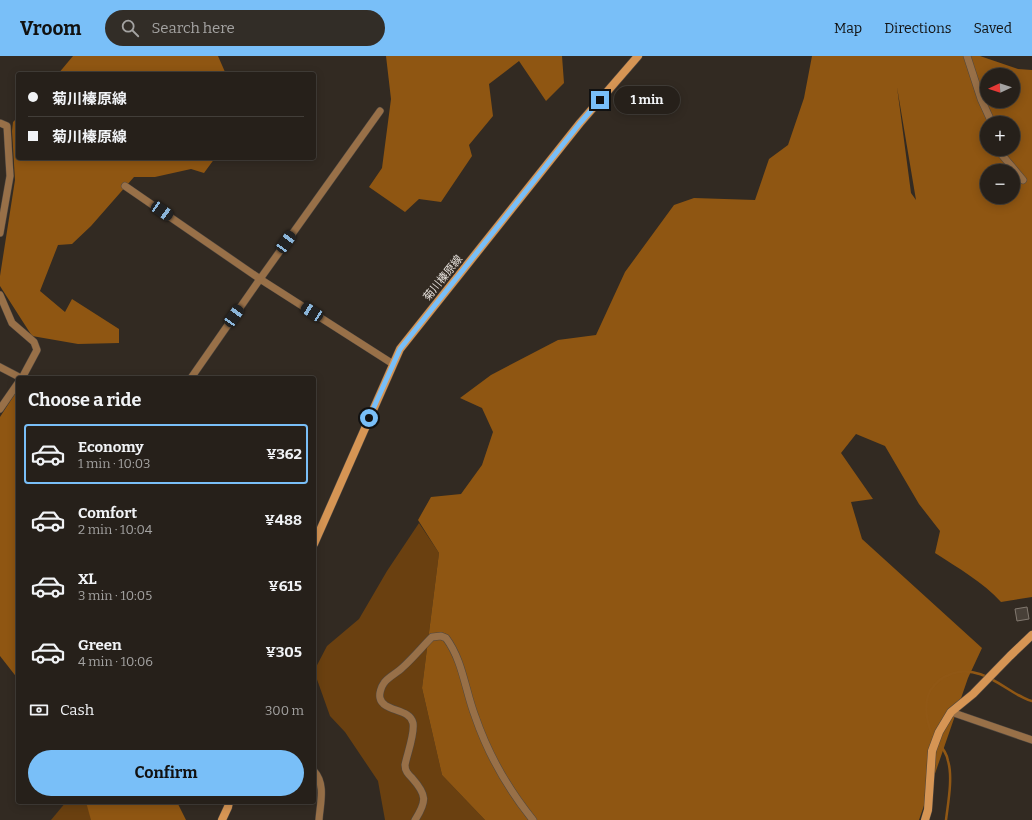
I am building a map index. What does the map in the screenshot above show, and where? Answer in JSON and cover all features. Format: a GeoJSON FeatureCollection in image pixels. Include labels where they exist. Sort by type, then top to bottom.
{"type":"FeatureCollection","features":[{"type":"Feature","properties":{"kind":"main road","name":"菊川榛原線"},"geometry":{"type":"LineString","coordinates":[[316,539],[400,349],[580,123],[638,56]]}},
{"type":"Feature","properties":{"kind":"main road"},"geometry":{"type":"LineString","coordinates":[[924,820],[928,810],[932,751],[939,732],[951,712],[973,694],[1032,635]]}},
{"type":"Feature","properties":{"kind":"main road"},"geometry":{"type":"LineString","coordinates":[[222,820],[229,804]]}},
{"type":"Feature","properties":{"kind":"street"},"geometry":{"type":"LineString","coordinates":[[967,56],[981,99],[989,116]]}},
{"type":"Feature","properties":{"kind":"street"},"geometry":{"type":"LineString","coordinates":[[192,376],[380,111]]}},
{"type":"Feature","properties":{"kind":"street"},"geometry":{"type":"LineString","coordinates":[[0,123],[7,126],[10,176],[0,233]]}},
{"type":"Feature","properties":{"kind":"street"},"geometry":{"type":"LineString","coordinates":[[1003,156],[1023,180]]}},
{"type":"Feature","properties":{"kind":"street"},"geometry":{"type":"LineString","coordinates":[[126,186],[260,279],[393,364]]}},
{"type":"Feature","properties":{"kind":"street"},"geometry":{"type":"LineString","coordinates":[[0,295],[12,323],[34,342],[37,350],[22,376]]}},
{"type":"Feature","properties":{"kind":"street"},"geometry":{"type":"LineString","coordinates":[[0,367],[17,376]]}},
{"type":"Feature","properties":{"kind":"street"},"geometry":{"type":"LineString","coordinates":[[0,409],[16,386]]}},
{"type":"Feature","properties":{"kind":"street"},"geometry":{"type":"LineString","coordinates":[[415,820],[422,809],[424,802],[418,786],[405,770],[413,731],[412,720],[407,715],[385,705],[380,699],[380,692],[383,684],[412,659],[432,637],[437,636],[446,638],[455,652],[475,716],[498,768],[511,790],[533,820]]}},
{"type":"Feature","properties":{"kind":"street"},"geometry":{"type":"LineString","coordinates":[[951,712],[1032,740]]}},
{"type":"Feature","properties":{"kind":"street"},"geometry":{"type":"LineString","coordinates":[[316,773],[322,785],[319,820]]}},
{"type":"Feature","properties":{"kind":"shaded area"},"geometry":{"type":"Polygon","coordinates":[[[73,56],[218,56],[225,72],[60,72],[73,56]]]}},
{"type":"Feature","properties":{"kind":"shaded area"},"geometry":{"type":"Polygon","coordinates":[[[386,56],[562,56],[564,83],[546,101],[519,61],[489,84],[493,116],[469,145],[472,156],[441,202],[419,199],[405,212],[369,187],[382,168],[391,99],[386,56]]]}},
{"type":"Feature","properties":{"kind":"shaded area"},"geometry":{"type":"Polygon","coordinates":[[[812,56],[980,56],[1015,68],[980,68],[980,108],[1020,108],[1020,69],[1032,70],[1032,597],[1001,602],[978,582],[935,553],[940,531],[919,504],[885,446],[856,434],[841,453],[873,499],[851,502],[862,539],[982,648],[968,678],[919,820],[485,820],[442,775],[422,688],[439,553],[418,520],[431,497],[461,494],[482,465],[493,432],[482,408],[460,398],[491,375],[558,340],[596,335],[625,272],[674,205],[694,198],[755,200],[769,159],[788,145],[804,98],[812,56]],[[897,87],[911,193],[916,200],[897,87]]]}},
{"type":"Feature","properties":{"kind":"shaded area"},"geometry":{"type":"Polygon","coordinates":[[[16,119],[16,160],[214,160],[204,173],[191,169],[155,177],[134,177],[91,226],[72,244],[58,245],[40,291],[65,312],[72,299],[119,329],[119,343],[78,344],[32,336],[0,286],[0,276],[15,180],[12,131],[13,122],[16,119]]]}},
{"type":"Feature","properties":{"kind":"shaded area"},"geometry":{"type":"Polygon","coordinates":[[[16,392],[16,676],[0,656],[0,417],[16,392]]]}},
{"type":"Feature","properties":{"kind":"shaded area"},"geometry":{"type":"Polygon","coordinates":[[[419,523],[439,553],[422,688],[442,775],[485,820],[385,820],[378,781],[345,732],[330,716],[316,677],[316,667],[327,646],[359,619],[387,571],[419,523]]]}},
{"type":"Feature","properties":{"kind":"shaded area"},"geometry":{"type":"Polygon","coordinates":[[[64,804],[88,804],[92,820],[51,820],[64,804]]]}},
{"type":"Feature","properties":{"kind":"shaded area"},"geometry":{"type":"Polygon","coordinates":[[[87,804],[178,804],[186,820],[91,820],[87,804]]]}},
{"type":"Feature","properties":{"kind":"building"},"geometry":{"type":"Polygon","coordinates":[[[1027,607],[1029,619],[1017,621],[1015,609],[1027,607]]]}},
{"type":"Feature","properties":{"kind":"waterway"},"geometry":{"type":"LineString","coordinates":[[934,738],[929,727],[927,715],[926,708],[928,696],[936,683],[951,674],[960,672],[978,674],[1032,701]]}},
{"type":"Feature","properties":{"kind":"waterway"},"geometry":{"type":"LineString","coordinates":[[937,742],[947,758],[950,775],[950,790],[946,820]]}},
{"type":"Feature","properties":{"kind":"route"},"geometry":{"type":"LineString","coordinates":[[369,418],[400,349],[600,100]]}}]}
